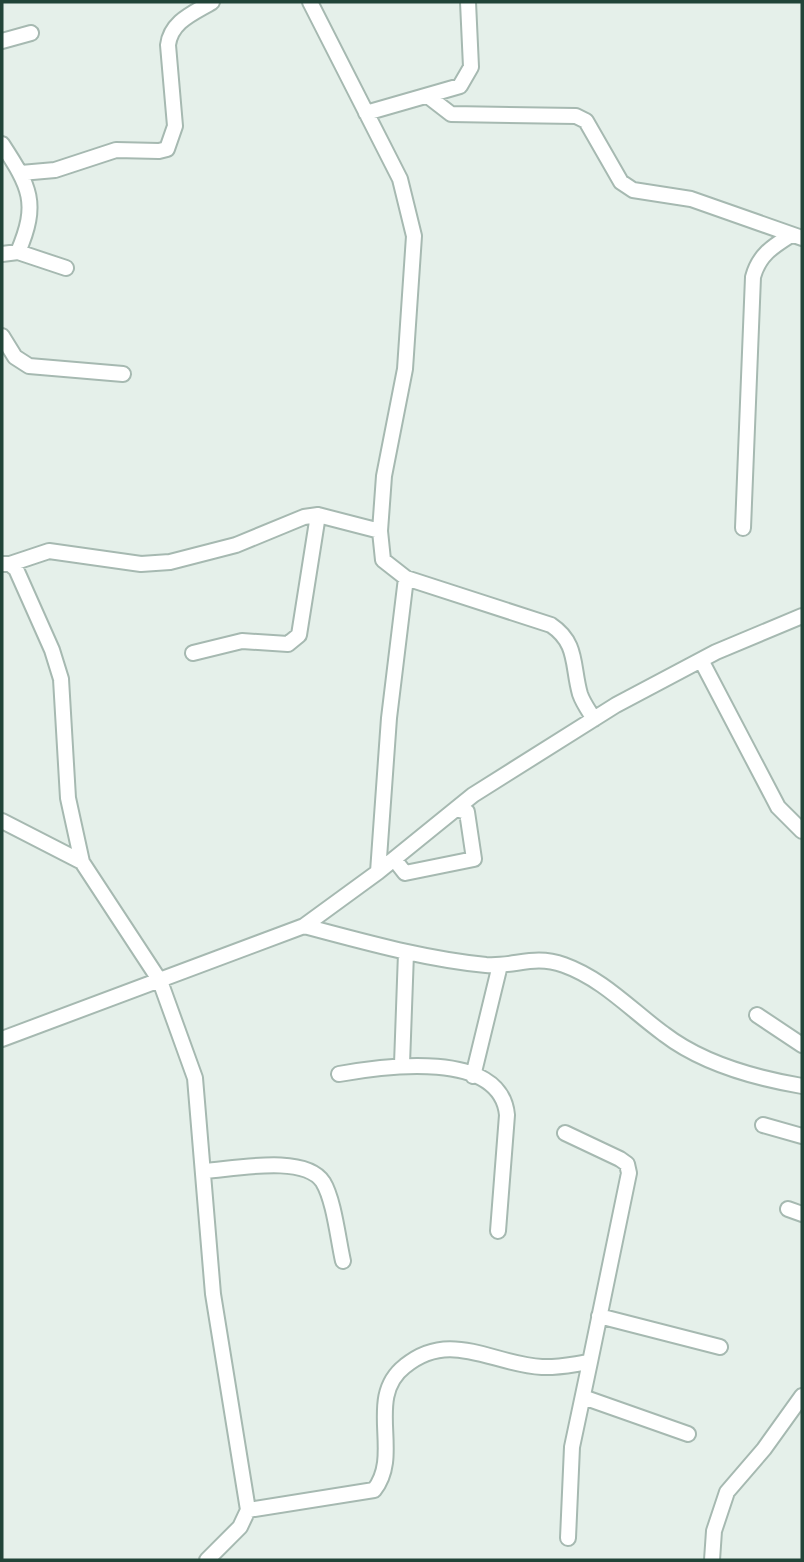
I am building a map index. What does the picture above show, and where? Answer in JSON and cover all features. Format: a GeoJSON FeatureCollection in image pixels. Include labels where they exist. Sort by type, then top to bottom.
{"type":"FeatureCollection","features":[{"type":"Feature","properties":{"kind":"street"},"geometry":{"type":"LineString","coordinates":[[20,173],[55,170],[116,150],[167,149],[175,127],[168,45],[170,32],[177,24],[212,2]]}},
{"type":"Feature","properties":{"kind":"street"},"geometry":{"type":"LineString","coordinates":[[310,2],[400,179],[414,236],[405,369],[387,454],[380,531],[383,559],[406,578],[551,625],[572,647],[580,695],[594,719]]}},
{"type":"Feature","properties":{"kind":"street"},"geometry":{"type":"LineString","coordinates":[[366,113],[460,86],[468,76],[473,51],[468,2]]}},
{"type":"Feature","properties":{"kind":"street"},"geometry":{"type":"LineString","coordinates":[[2,41],[31,33]]}},
{"type":"Feature","properties":{"kind":"street"},"geometry":{"type":"LineString","coordinates":[[429,97],[451,114],[576,116],[586,121],[621,182],[633,190],[691,199],[796,237]]}},
{"type":"Feature","properties":{"kind":"street"},"geometry":{"type":"LineString","coordinates":[[2,144],[20,173],[32,214],[18,252]]}},
{"type":"Feature","properties":{"kind":"street"},"geometry":{"type":"LineString","coordinates":[[743,528],[753,277],[757,261],[768,249],[796,237]]}},
{"type":"Feature","properties":{"kind":"street"},"geometry":{"type":"LineString","coordinates":[[2,254],[18,252],[66,268]]}},
{"type":"Feature","properties":{"kind":"street"},"geometry":{"type":"LineString","coordinates":[[2,336],[15,357],[29,366],[123,374]]}},
{"type":"Feature","properties":{"kind":"street"},"geometry":{"type":"LineString","coordinates":[[6,564],[49,551],[141,564],[170,562],[236,545],[304,517],[318,515],[380,531]]}},
{"type":"Feature","properties":{"kind":"street"},"geometry":{"type":"LineString","coordinates":[[193,653],[242,641],[288,644],[295,641],[318,515]]}},
{"type":"Feature","properties":{"kind":"street"},"geometry":{"type":"LineString","coordinates":[[6,564],[16,569],[52,650],[61,679],[68,798],[82,862],[160,981],[195,1077],[205,1171],[213,1294],[247,1510],[240,1527],[207,1560]]}},
{"type":"Feature","properties":{"kind":"street"},"geometry":{"type":"LineString","coordinates":[[379,872],[389,718],[406,578]]}},
{"type":"Feature","properties":{"kind":"street"},"geometry":{"type":"LineString","coordinates":[[2,1039],[304,926],[379,872],[456,809],[594,719],[701,660],[802,616]]}},
{"type":"Feature","properties":{"kind":"street"},"geometry":{"type":"LineString","coordinates":[[701,660],[778,807],[802,831]]}},
{"type":"Feature","properties":{"kind":"street"},"geometry":{"type":"LineString","coordinates":[[394,859],[405,873],[474,859],[467,812],[456,809]]}},
{"type":"Feature","properties":{"kind":"street"},"geometry":{"type":"LineString","coordinates":[[2,821],[82,862]]}},
{"type":"Feature","properties":{"kind":"street"},"geometry":{"type":"LineString","coordinates":[[304,926],[406,953],[500,965],[542,958],[592,978],[666,1036],[683,1045],[744,1074],[802,1086]]}},
{"type":"Feature","properties":{"kind":"street"},"geometry":{"type":"LineString","coordinates":[[402,1065],[406,953]]}},
{"type":"Feature","properties":{"kind":"street"},"geometry":{"type":"LineString","coordinates":[[473,1076],[500,965]]}},
{"type":"Feature","properties":{"kind":"street"},"geometry":{"type":"LineString","coordinates":[[757,1015],[802,1045]]}},
{"type":"Feature","properties":{"kind":"street"},"geometry":{"type":"LineString","coordinates":[[339,1074],[402,1065],[441,1066],[473,1076],[492,1086],[506,1101],[498,1231]]}},
{"type":"Feature","properties":{"kind":"street"},"geometry":{"type":"LineString","coordinates":[[763,1125],[802,1136]]}},
{"type":"Feature","properties":{"kind":"street"},"geometry":{"type":"LineString","coordinates":[[565,1133],[620,1159],[627,1164],[629,1173],[572,1447],[568,1538]]}},
{"type":"Feature","properties":{"kind":"street"},"geometry":{"type":"LineString","coordinates":[[205,1171],[286,1165],[309,1170],[325,1185],[343,1261]]}},
{"type":"Feature","properties":{"kind":"street"},"geometry":{"type":"LineString","coordinates":[[599,1316],[720,1347]]}},
{"type":"Feature","properties":{"kind":"street"},"geometry":{"type":"LineString","coordinates":[[247,1510],[374,1490],[383,1471],[384,1401],[387,1387],[393,1376],[424,1351],[452,1348],[542,1367],[590,1362]]}},
{"type":"Feature","properties":{"kind":"street"},"geometry":{"type":"LineString","coordinates":[[712,1560],[714,1531],[727,1492],[764,1449],[802,1396]]}},
{"type":"Feature","properties":{"kind":"street"},"geometry":{"type":"LineString","coordinates":[[583,1397],[688,1434]]}}]}
